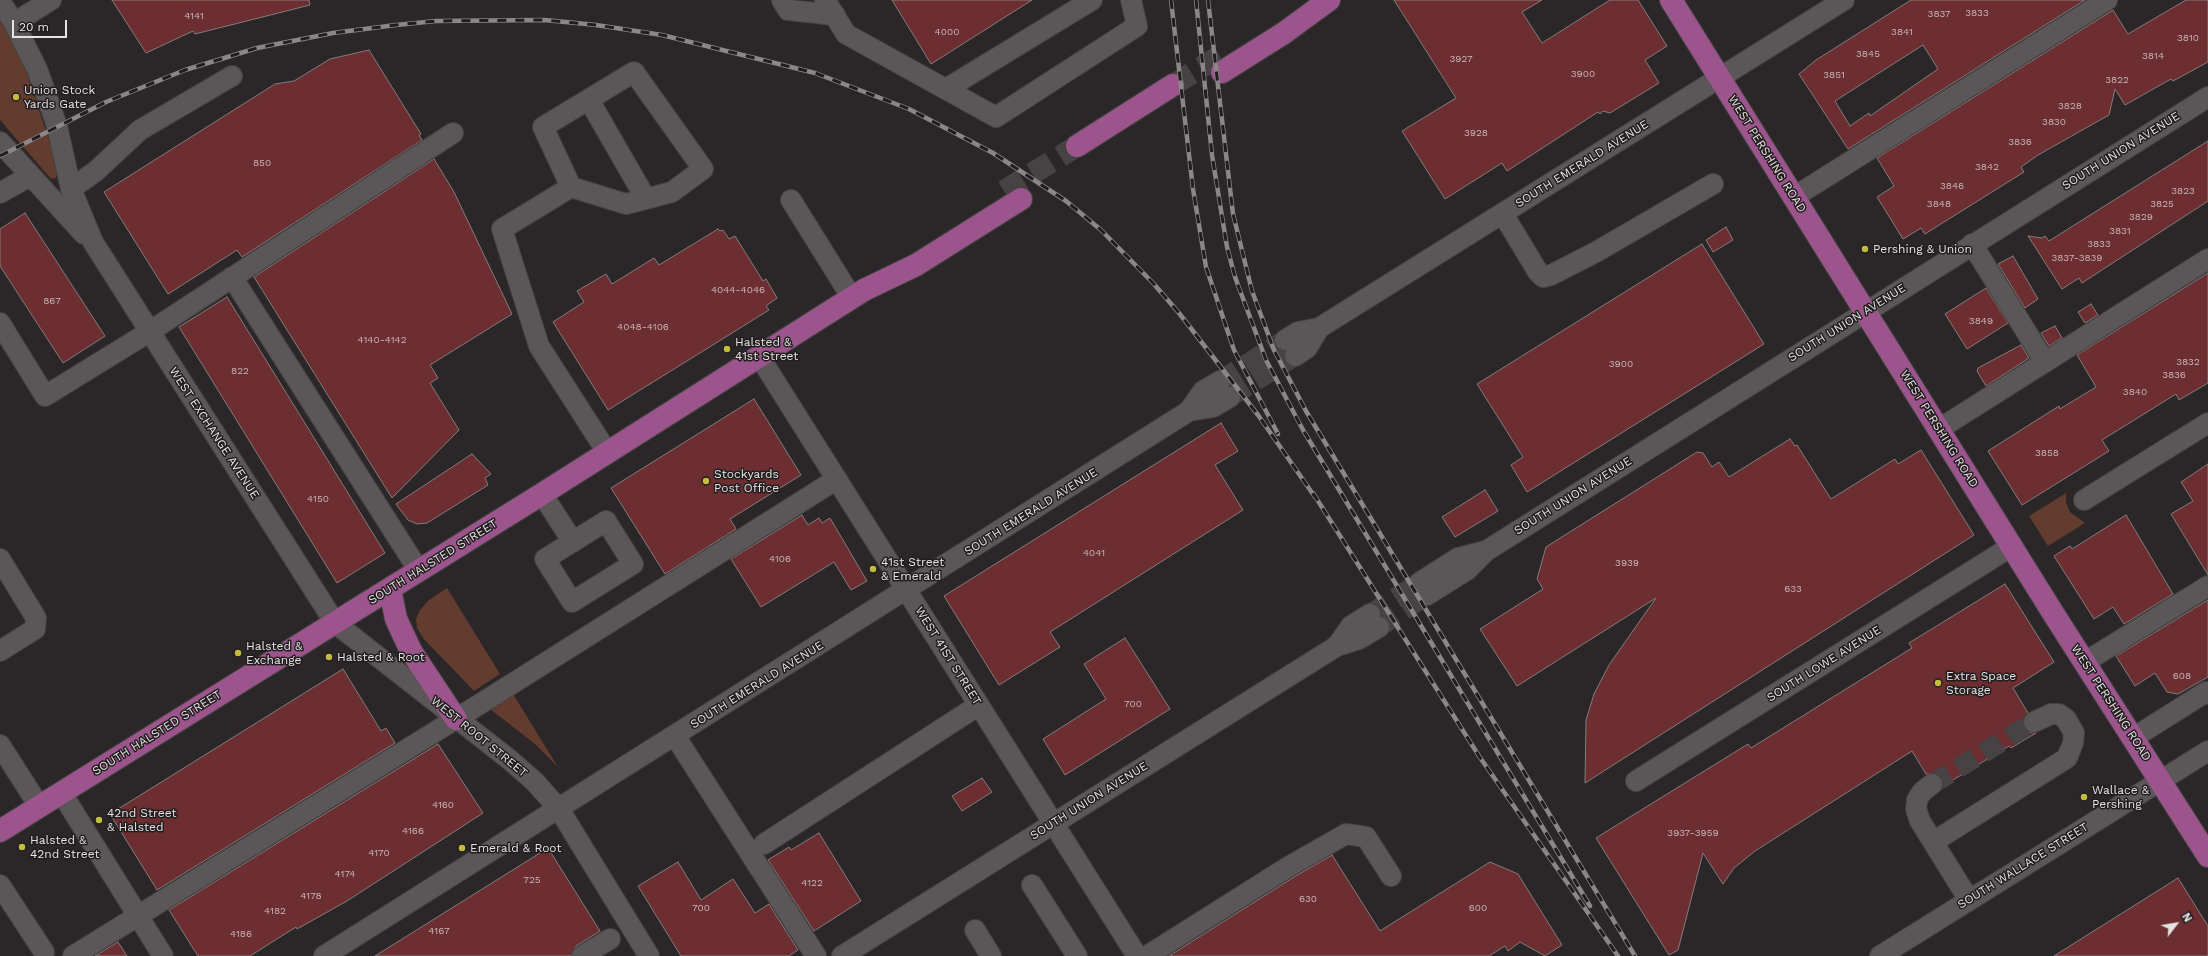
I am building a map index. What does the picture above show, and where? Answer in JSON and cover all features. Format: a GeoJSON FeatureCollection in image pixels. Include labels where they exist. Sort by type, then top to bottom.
{"type":"FeatureCollection","features":[{"type":"Feature","properties":{"kind":"main road"},"geometry":{"type":"LineString","coordinates":[[1317,0],[1276,20],[1222,64],[1284,33],[1329,0]]}},
{"type":"Feature","properties":{"kind":"main road","name":"WEST PERSHING ROAD"},"geometry":{"type":"LineString","coordinates":[[1672,0],[2012,546],[2208,856]]}},
{"type":"Feature","properties":{"kind":"main road"},"geometry":{"type":"LineString","coordinates":[[1084,150],[1174,93]]}},
{"type":"Feature","properties":{"kind":"main road","name":"SOUTH HALSTED STREET"},"geometry":{"type":"LineString","coordinates":[[0,831],[419,571],[858,294],[908,252],[1012,195]]}},
{"type":"Feature","properties":{"kind":"main road"},"geometry":{"type":"LineString","coordinates":[[390,589],[396,619],[411,651],[456,719]]}},
{"type":"Feature","properties":{"kind":"street"},"geometry":{"type":"LineString","coordinates":[[14,23],[51,0]]}},
{"type":"Feature","properties":{"kind":"street"},"geometry":{"type":"LineString","coordinates":[[782,0],[788,10],[830,8],[846,34],[996,116],[1137,26],[1131,0]]}},
{"type":"Feature","properties":{"kind":"street"},"geometry":{"type":"LineString","coordinates":[[946,89],[1092,0]]}},
{"type":"Feature","properties":{"kind":"street","name":"SOUTH EMERALD AVENUE"},"geometry":{"type":"LineString","coordinates":[[1290,348],[1308,348],[1319,328],[1844,0]]}},
{"type":"Feature","properties":{"kind":"street"},"geometry":{"type":"LineString","coordinates":[[1794,197],[2107,0]]}},
{"type":"Feature","properties":{"kind":"street","name":"WEST EXCHANGE AVENUE"},"geometry":{"type":"LineString","coordinates":[[0,1],[14,23],[38,69],[57,126],[71,189],[93,242],[335,623]]}},
{"type":"Feature","properties":{"kind":"street"},"geometry":{"type":"LineString","coordinates":[[634,72],[704,169],[672,192],[626,204],[571,187],[543,127],[589,100],[634,72]]}},
{"type":"Feature","properties":{"kind":"street"},"geometry":{"type":"LineString","coordinates":[[71,189],[96,171],[140,130],[232,76]]}},
{"type":"Feature","properties":{"kind":"street","name":"SOUTH UNION AVENUE"},"geometry":{"type":"LineString","coordinates":[[1423,589],[1466,570],[1486,551],[2208,96]]}},
{"type":"Feature","properties":{"kind":"street"},"geometry":{"type":"LineString","coordinates":[[589,100],[646,199]]}},
{"type":"Feature","properties":{"kind":"street"},"geometry":{"type":"LineString","coordinates":[[0,323],[45,396],[149,332],[453,133]]}},
{"type":"Feature","properties":{"kind":"street","name":"WEST EXCHANGE AVENUE"},"geometry":{"type":"LineString","coordinates":[[0,142],[93,242]]}},
{"type":"Feature","properties":{"kind":"street"},"geometry":{"type":"LineString","coordinates":[[0,193],[30,176]]}},
{"type":"Feature","properties":{"kind":"street"},"geometry":{"type":"LineString","coordinates":[[1503,214],[1538,272],[1543,277],[1596,252],[1712,184]]}},
{"type":"Feature","properties":{"kind":"street"},"geometry":{"type":"LineString","coordinates":[[571,187],[502,229],[539,346],[607,452]]}},
{"type":"Feature","properties":{"kind":"street"},"geometry":{"type":"LineString","coordinates":[[791,200],[858,294]]}},
{"type":"Feature","properties":{"kind":"street"},"geometry":{"type":"LineString","coordinates":[[1972,244],[2046,362]]}},
{"type":"Feature","properties":{"kind":"street"},"geometry":{"type":"LineString","coordinates":[[1939,429],[2208,259]]}},
{"type":"Feature","properties":{"kind":"street"},"geometry":{"type":"LineString","coordinates":[[232,277],[419,571]]}},
{"type":"Feature","properties":{"kind":"street","name":"WEST 41ST STREET"},"geometry":{"type":"LineString","coordinates":[[759,356],[1137,956]]}},
{"type":"Feature","properties":{"kind":"street","name":"SOUTH EMERALD AVENUE"},"geometry":{"type":"LineString","coordinates":[[324,956],[907,591],[1189,411],[1213,407],[1225,389]]}},
{"type":"Feature","properties":{"kind":"street"},"geometry":{"type":"LineString","coordinates":[[2084,500],[2208,422]]}},
{"type":"Feature","properties":{"kind":"street"},"geometry":{"type":"LineString","coordinates":[[73,956],[456,719],[837,479]]}},
{"type":"Feature","properties":{"kind":"street"},"geometry":{"type":"LineString","coordinates":[[542,494],[573,542]]}},
{"type":"Feature","properties":{"kind":"street","name":"SOUTH LOWE AVENUE"},"geometry":{"type":"LineString","coordinates":[[1636,781],[2012,546]]}},
{"type":"Feature","properties":{"kind":"street"},"geometry":{"type":"LineString","coordinates":[[0,559],[36,618],[35,629],[0,651]]}},
{"type":"Feature","properties":{"kind":"street"},"geometry":{"type":"LineString","coordinates":[[2085,662],[2208,586]]}},
{"type":"Feature","properties":{"kind":"street","name":"SOUTH UNION AVENUE"},"geometry":{"type":"LineString","coordinates":[[842,956],[1337,646],[1351,626],[1375,621]]}},
{"type":"Feature","properties":{"kind":"street","name":"WEST ROOT STREET"},"geometry":{"type":"LineString","coordinates":[[335,623],[510,760],[535,782],[559,809],[649,956]]}},
{"type":"Feature","properties":{"kind":"street"},"geometry":{"type":"LineString","coordinates":[[2133,738],[2206,692],[2208,694]]}},
{"type":"Feature","properties":{"kind":"street"},"geometry":{"type":"LineString","coordinates":[[764,844],[979,705]]}},
{"type":"Feature","properties":{"kind":"street"},"geometry":{"type":"LineString","coordinates":[[1933,842],[2066,758],[2073,743],[2074,733],[2066,719],[2059,714],[2051,714],[2034,722]]}},
{"type":"Feature","properties":{"kind":"street"},"geometry":{"type":"LineString","coordinates":[[675,736],[816,956]]}},
{"type":"Feature","properties":{"kind":"street"},"geometry":{"type":"LineString","coordinates":[[0,745],[39,806]]}},
{"type":"Feature","properties":{"kind":"street","name":"SOUTH WALLACE STREET"},"geometry":{"type":"LineString","coordinates":[[1880,956],[2208,751]]}},
{"type":"Feature","properties":{"kind":"street"},"geometry":{"type":"LineString","coordinates":[[1932,784],[1922,792],[1917,800],[1916,809],[1920,821],[1969,900]]}},
{"type":"Feature","properties":{"kind":"street"},"geometry":{"type":"LineString","coordinates":[[62,792],[163,956]]}},
{"type":"Feature","properties":{"kind":"street"},"geometry":{"type":"LineString","coordinates":[[1147,956],[1288,867],[1346,834],[1366,836],[1391,876]]}},
{"type":"Feature","properties":{"kind":"street"},"geometry":{"type":"LineString","coordinates":[[0,885],[44,952]]}},
{"type":"Feature","properties":{"kind":"street"},"geometry":{"type":"LineString","coordinates":[[1032,885],[1077,956]]}},
{"type":"Feature","properties":{"kind":"street"},"geometry":{"type":"LineString","coordinates":[[975,930],[991,956]]}},
{"type":"Feature","properties":{"kind":"street"},"geometry":{"type":"LineString","coordinates":[[582,956],[610,939]]}},
{"type":"Feature","properties":{"kind":"shaded area"},"geometry":{"type":"Polygon","coordinates":[[[0,21],[17,50],[26,71],[51,146],[57,173],[56,178],[51,179],[0,120],[0,21]]]}},
{"type":"Feature","properties":{"kind":"shaded area"},"geometry":{"type":"Polygon","coordinates":[[[2066,493],[2066,502],[2070,512],[2085,523],[2048,546],[2029,516],[2066,493]]]}},
{"type":"Feature","properties":{"kind":"shaded area"},"geometry":{"type":"Polygon","coordinates":[[[447,588],[500,674],[474,691],[423,638],[417,628],[416,619],[420,610],[429,600],[447,588]]]}},
{"type":"Feature","properties":{"kind":"shaded area"},"geometry":{"type":"Polygon","coordinates":[[[513,694],[558,767],[535,744],[490,709],[513,694]]]}},
{"type":"Feature","properties":{"kind":"building"},"geometry":{"type":"Polygon","coordinates":[[[112,0],[309,0],[310,5],[195,34],[193,31],[146,53],[112,0]]]}},
{"type":"Feature","properties":{"kind":"building"},"geometry":{"type":"Polygon","coordinates":[[[892,0],[1032,0],[931,64],[892,0]]]}},
{"type":"Feature","properties":{"kind":"building"},"geometry":{"type":"Polygon","coordinates":[[[1394,0],[1542,0],[1522,12],[1542,43],[1610,0],[1638,0],[1667,46],[1645,60],[1659,83],[1610,113],[1603,111],[1600,114],[1598,112],[1507,171],[1502,163],[1445,199],[1402,131],[1456,98],[1394,0]]]}},
{"type":"Feature","properties":{"kind":"building"},"geometry":{"type":"Polygon","coordinates":[[[1911,0],[2085,0],[1848,149],[1799,74],[1816,60],[1911,0]],[[1923,45],[1835,101],[1850,126],[1869,113],[1870,116],[1938,69],[1923,45]]]}},
{"type":"Feature","properties":{"kind":"building"},"geometry":{"type":"Polygon","coordinates":[[[2186,0],[2208,0],[2208,62],[2173,81],[2171,79],[2125,105],[2115,89],[2109,115],[2038,155],[2021,167],[2024,172],[1925,234],[1921,228],[1903,239],[1877,197],[1894,186],[1877,158],[2113,10],[2128,34],[2186,0]]]}},
{"type":"Feature","properties":{"kind":"building"},"geometry":{"type":"Polygon","coordinates":[[[369,50],[421,134],[419,135],[422,140],[242,257],[237,250],[168,294],[104,192],[275,84],[294,81],[330,59],[369,50]]]}},
{"type":"Feature","properties":{"kind":"building"},"geometry":{"type":"Polygon","coordinates":[[[2208,141],[2208,201],[2082,283],[2079,278],[2062,289],[2028,236],[2042,238],[2045,236],[2049,241],[2208,141]]]}},
{"type":"Feature","properties":{"kind":"building"},"geometry":{"type":"Polygon","coordinates":[[[434,159],[454,192],[512,314],[430,365],[438,378],[430,383],[459,430],[392,498],[254,277],[434,159]]]}},
{"type":"Feature","properties":{"kind":"building"},"geometry":{"type":"Polygon","coordinates":[[[25,213],[105,336],[63,363],[0,266],[0,229],[25,213]]]}},
{"type":"Feature","properties":{"kind":"building"},"geometry":{"type":"Polygon","coordinates":[[[1726,227],[1733,240],[1713,252],[1706,240],[1726,227]]]}},
{"type":"Feature","properties":{"kind":"building"},"geometry":{"type":"Polygon","coordinates":[[[718,229],[720,231],[723,230],[729,239],[735,236],[763,281],[766,279],[777,298],[766,306],[769,310],[608,410],[553,322],[584,302],[577,291],[606,274],[612,284],[654,258],[659,265],[718,229]]]}},
{"type":"Feature","properties":{"kind":"building"},"geometry":{"type":"Polygon","coordinates":[[[1702,244],[1764,344],[1527,492],[1511,465],[1523,457],[1477,384],[1702,244]]]}},
{"type":"Feature","properties":{"kind":"building"},"geometry":{"type":"Polygon","coordinates":[[[2013,256],[2038,299],[2025,308],[1998,264],[2013,256]]]}},
{"type":"Feature","properties":{"kind":"building"},"geometry":{"type":"Polygon","coordinates":[[[2208,273],[2208,383],[2179,400],[2176,394],[2102,440],[2109,451],[2022,505],[1988,451],[2059,406],[2060,409],[2096,387],[2077,355],[2208,273]]]}},
{"type":"Feature","properties":{"kind":"building"},"geometry":{"type":"Polygon","coordinates":[[[1986,288],[2008,323],[1967,349],[1945,314],[1986,288]]]}},
{"type":"Feature","properties":{"kind":"building"},"geometry":{"type":"Polygon","coordinates":[[[227,297],[385,553],[337,583],[179,327],[227,297]]]}},
{"type":"Feature","properties":{"kind":"building"},"geometry":{"type":"Polygon","coordinates":[[[2091,304],[2098,315],[2085,323],[2078,312],[2091,304]]]}},
{"type":"Feature","properties":{"kind":"building"},"geometry":{"type":"Polygon","coordinates":[[[2055,326],[2062,338],[2049,346],[2041,333],[2055,326]]]}},
{"type":"Feature","properties":{"kind":"building"},"geometry":{"type":"Polygon","coordinates":[[[2021,345],[2029,358],[1986,386],[1977,371],[1978,368],[2021,345]]]}},
{"type":"Feature","properties":{"kind":"building","name":"Stockyards Post Office"},"geometry":{"type":"Polygon","coordinates":[[[754,399],[801,475],[730,519],[736,529],[665,574],[611,488],[754,399]]]}},
{"type":"Feature","properties":{"kind":"building"},"geometry":{"type":"Polygon","coordinates":[[[1221,423],[1238,451],[1215,465],[1243,510],[1050,632],[1060,647],[999,685],[944,596],[1221,423]]]}},
{"type":"Feature","properties":{"kind":"building"},"geometry":{"type":"Polygon","coordinates":[[[1790,439],[1795,446],[1797,445],[1831,499],[1895,459],[1898,464],[1921,450],[1974,535],[1585,783],[1586,720],[1594,694],[1609,665],[1656,598],[1517,686],[1480,629],[1543,589],[1537,579],[1546,547],[1697,452],[1703,453],[1712,467],[1719,462],[1729,477],[1790,439]]]}},
{"type":"Feature","properties":{"kind":"building"},"geometry":{"type":"Polygon","coordinates":[[[472,454],[491,474],[485,478],[488,485],[427,523],[417,524],[408,520],[396,504],[472,454]]]}},
{"type":"Feature","properties":{"kind":"building"},"geometry":{"type":"Polygon","coordinates":[[[2208,464],[2208,575],[2171,514],[2193,501],[2181,482],[2208,464]]]}},
{"type":"Feature","properties":{"kind":"building"},"geometry":{"type":"Polygon","coordinates":[[[1485,490],[1498,511],[1455,537],[1442,517],[1485,490]]]}},
{"type":"Feature","properties":{"kind":"building"},"geometry":{"type":"Polygon","coordinates":[[[802,515],[808,525],[819,518],[822,523],[830,518],[867,581],[851,590],[834,562],[761,607],[731,559],[802,515]]]}},
{"type":"Feature","properties":{"kind":"building"},"geometry":{"type":"Polygon","coordinates":[[[2126,515],[2173,594],[2124,624],[2113,607],[2094,619],[2054,556],[2070,546],[2072,549],[2126,515]]]}},
{"type":"Feature","properties":{"kind":"building"},"geometry":{"type":"Polygon","coordinates":[[[2005,584],[2054,662],[2013,688],[2028,713],[2023,721],[2024,727],[2028,732],[2036,733],[2011,748],[2009,746],[1943,786],[1941,777],[1937,773],[1926,774],[1912,751],[1755,851],[1734,868],[1723,884],[1703,853],[1678,950],[1669,955],[1596,838],[1748,744],[1751,748],[1912,648],[1909,643],[2005,584]]]}},
{"type":"Feature","properties":{"kind":"building"},"geometry":{"type":"Polygon","coordinates":[[[2208,600],[2208,677],[2178,694],[2167,692],[2155,673],[2135,686],[2116,656],[2208,600]]]}},
{"type":"Feature","properties":{"kind":"building"},"geometry":{"type":"Polygon","coordinates":[[[1125,638],[1170,709],[1065,775],[1043,739],[1106,699],[1084,664],[1125,638]]]}},
{"type":"Feature","properties":{"kind":"building"},"geometry":{"type":"Polygon","coordinates":[[[343,669],[381,731],[386,728],[395,743],[157,890],[110,814],[343,669]]]}},
{"type":"Feature","properties":{"kind":"building"},"geometry":{"type":"Polygon","coordinates":[[[438,744],[483,813],[347,901],[297,929],[296,927],[250,956],[198,956],[169,910],[438,744]]]}},
{"type":"Feature","properties":{"kind":"building"},"geometry":{"type":"Polygon","coordinates":[[[982,778],[992,792],[962,811],[952,796],[982,778]]]}},
{"type":"Feature","properties":{"kind":"building"},"geometry":{"type":"Polygon","coordinates":[[[819,833],[861,901],[814,931],[768,860],[789,847],[791,850],[819,833]]]}},
{"type":"Feature","properties":{"kind":"building"},"geometry":{"type":"Polygon","coordinates":[[[548,848],[600,931],[576,946],[571,956],[375,956],[548,848]]]}},
{"type":"Feature","properties":{"kind":"building"},"geometry":{"type":"Polygon","coordinates":[[[1332,855],[1380,931],[1490,862],[1518,874],[1562,945],[1545,956],[1520,942],[1508,951],[1505,946],[1489,956],[1169,956],[1294,877],[1332,855]]]}},
{"type":"Feature","properties":{"kind":"building"},"geometry":{"type":"Polygon","coordinates":[[[678,862],[701,900],[733,879],[755,913],[769,904],[798,950],[789,956],[681,956],[638,886],[678,862]]]}},
{"type":"Feature","properties":{"kind":"building"},"geometry":{"type":"Polygon","coordinates":[[[2178,878],[2208,926],[2208,956],[2054,956],[2178,878]]]}},
{"type":"Feature","properties":{"kind":"building"},"geometry":{"type":"Polygon","coordinates":[[[118,942],[127,956],[95,956],[118,942]]]}},
{"type":"Feature","properties":{"kind":"tunnel"},"geometry":{"type":"LineString","coordinates":[[1173,85],[1221,55]]}},
{"type":"Feature","properties":{"kind":"tunnel"},"geometry":{"type":"LineString","coordinates":[[1004,191],[1077,146]]}},
{"type":"Feature","properties":{"kind":"tunnel"},"geometry":{"type":"LineString","coordinates":[[1220,381],[1285,340]]}},
{"type":"Feature","properties":{"kind":"tunnel"},"geometry":{"type":"LineString","coordinates":[[1230,397],[1295,356]]}},
{"type":"Feature","properties":{"kind":"tunnel"},"geometry":{"type":"LineString","coordinates":[[1370,614],[1419,583]]}},
{"type":"Feature","properties":{"kind":"tunnel"},"geometry":{"type":"LineString","coordinates":[[1379,627],[1427,595]]}},
{"type":"Feature","properties":{"kind":"tunnel"},"geometry":{"type":"LineString","coordinates":[[1932,784],[2034,722]]}},
{"type":"Feature","properties":{"kind":"railway"},"geometry":{"type":"LineString","coordinates":[[1171,0],[1193,189],[1206,267],[1234,350],[1278,434]]}},
{"type":"Feature","properties":{"kind":"railway"},"geometry":{"type":"LineString","coordinates":[[1196,0],[1212,155],[1227,247],[1235,277],[1266,360],[1303,430],[1590,906]]}},
{"type":"Feature","properties":{"kind":"railway"},"geometry":{"type":"LineString","coordinates":[[1208,0],[1233,214],[1252,291],[1274,350],[1306,411],[1635,956]]}},
{"type":"Feature","properties":{"kind":"railway"},"geometry":{"type":"LineString","coordinates":[[0,156],[106,102],[185,70],[257,48],[333,33],[396,25],[436,21],[545,20],[596,25],[662,35],[815,73],[909,109],[993,153],[1066,201],[1101,230],[1153,283],[1179,313],[1258,415],[1315,497]]}},
{"type":"Feature","properties":{"kind":"railway"},"geometry":{"type":"LineString","coordinates":[[1313,493],[1479,756],[1618,956]]}},
{"type":"Feature","properties":{"kind":"place","name":"Union Stock Yards Gate"},"geometry":{"type":"Point","coordinates":[16,97]}},
{"type":"Feature","properties":{"kind":"place","name":"Pershing & Union"},"geometry":{"type":"Point","coordinates":[1865,249]}},
{"type":"Feature","properties":{"kind":"place","name":"Halsted & 41st Street"},"geometry":{"type":"Point","coordinates":[727,349]}},
{"type":"Feature","properties":{"kind":"place","name":"Stockyards Post Office"},"geometry":{"type":"Point","coordinates":[706,481]}},
{"type":"Feature","properties":{"kind":"place","name":"41st Street & Emerald"},"geometry":{"type":"Point","coordinates":[873,569]}},
{"type":"Feature","properties":{"kind":"place","name":"Halsted & Exchange"},"geometry":{"type":"Point","coordinates":[238,653]}},
{"type":"Feature","properties":{"kind":"place","name":"Halsted & Root"},"geometry":{"type":"Point","coordinates":[329,657]}},
{"type":"Feature","properties":{"kind":"place","name":"Extra Space Storage"},"geometry":{"type":"Point","coordinates":[1938,683]}},
{"type":"Feature","properties":{"kind":"place","name":"Wallace & Pershing"},"geometry":{"type":"Point","coordinates":[2084,797]}},
{"type":"Feature","properties":{"kind":"place","name":"42nd Street & Halsted"},"geometry":{"type":"Point","coordinates":[99,820]}},
{"type":"Feature","properties":{"kind":"place","name":"Halsted & 42nd Street"},"geometry":{"type":"Point","coordinates":[22,847]}},
{"type":"Feature","properties":{"kind":"place","name":"Emerald & Root"},"geometry":{"type":"Point","coordinates":[462,848]}}]}
